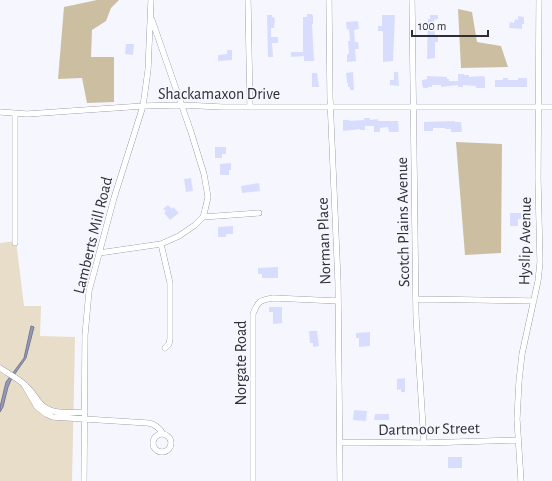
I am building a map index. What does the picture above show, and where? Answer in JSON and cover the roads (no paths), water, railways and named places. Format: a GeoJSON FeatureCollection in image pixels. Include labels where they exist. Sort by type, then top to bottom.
{"type":"FeatureCollection","features":[{"type":"Feature","properties":{"kind":"street","name":"Lamberts Mill Road"},"geometry":{"type":"LineString","coordinates":[[84,481],[85,335],[89,291],[114,198],[144,106],[148,70],[151,0]]}},
{"type":"Feature","properties":{"kind":"street"},"geometry":{"type":"LineString","coordinates":[[248,0],[250,107]]}},
{"type":"Feature","properties":{"kind":"street","name":"Norman Place"},"geometry":{"type":"LineString","coordinates":[[329,0],[330,107],[338,301],[340,481]]}},
{"type":"Feature","properties":{"kind":"street","name":"Scotch Plains Avenue"},"geometry":{"type":"LineString","coordinates":[[412,0],[416,299],[424,443]]}},
{"type":"Feature","properties":{"kind":"street","name":"Hyslip Avenue"},"geometry":{"type":"LineString","coordinates":[[521,481],[517,419],[519,381],[522,354],[538,281],[540,262],[538,107],[540,0]]}},
{"type":"Feature","properties":{"kind":"street"},"geometry":{"type":"LineString","coordinates":[[99,253],[161,244],[178,236],[195,225],[203,217],[208,197],[204,174],[182,105],[150,16]]}},
{"type":"Feature","properties":{"kind":"street","name":"Shackamaxon Drive"},"geometry":{"type":"LineString","coordinates":[[0,112],[27,114],[144,106],[182,105],[250,107],[552,107]]}},
{"type":"Feature","properties":{"kind":"street"},"geometry":{"type":"LineString","coordinates":[[15,114],[15,243]]}},
{"type":"Feature","properties":{"kind":"street"},"geometry":{"type":"LineString","coordinates":[[203,217],[259,213]]}},
{"type":"Feature","properties":{"kind":"street"},"geometry":{"type":"LineString","coordinates":[[161,244],[170,282],[170,339],[169,344],[165,348]]}},
{"type":"Feature","properties":{"kind":"street","name":"Norgate Road"},"geometry":{"type":"LineString","coordinates":[[253,481],[253,314],[257,304],[263,300],[273,298],[338,301]]}},
{"type":"Feature","properties":{"kind":"street"},"geometry":{"type":"LineString","coordinates":[[416,299],[534,301]]}},
{"type":"Feature","properties":{"kind":"street"},"geometry":{"type":"LineString","coordinates":[[0,368],[22,382],[34,402],[46,414],[57,418],[85,415],[154,424],[163,434]]}},
{"type":"Feature","properties":{"kind":"street","name":"Dartmoor Street"},"geometry":{"type":"LineString","coordinates":[[340,442],[424,443],[518,440]]}},
{"type":"Feature","properties":{"kind":"water"},"geometry":{"type":"Polygon","coordinates":[[[31,326],[34,327],[26,358],[12,378],[0,412],[6,382],[24,358],[31,326]]]}}]}
